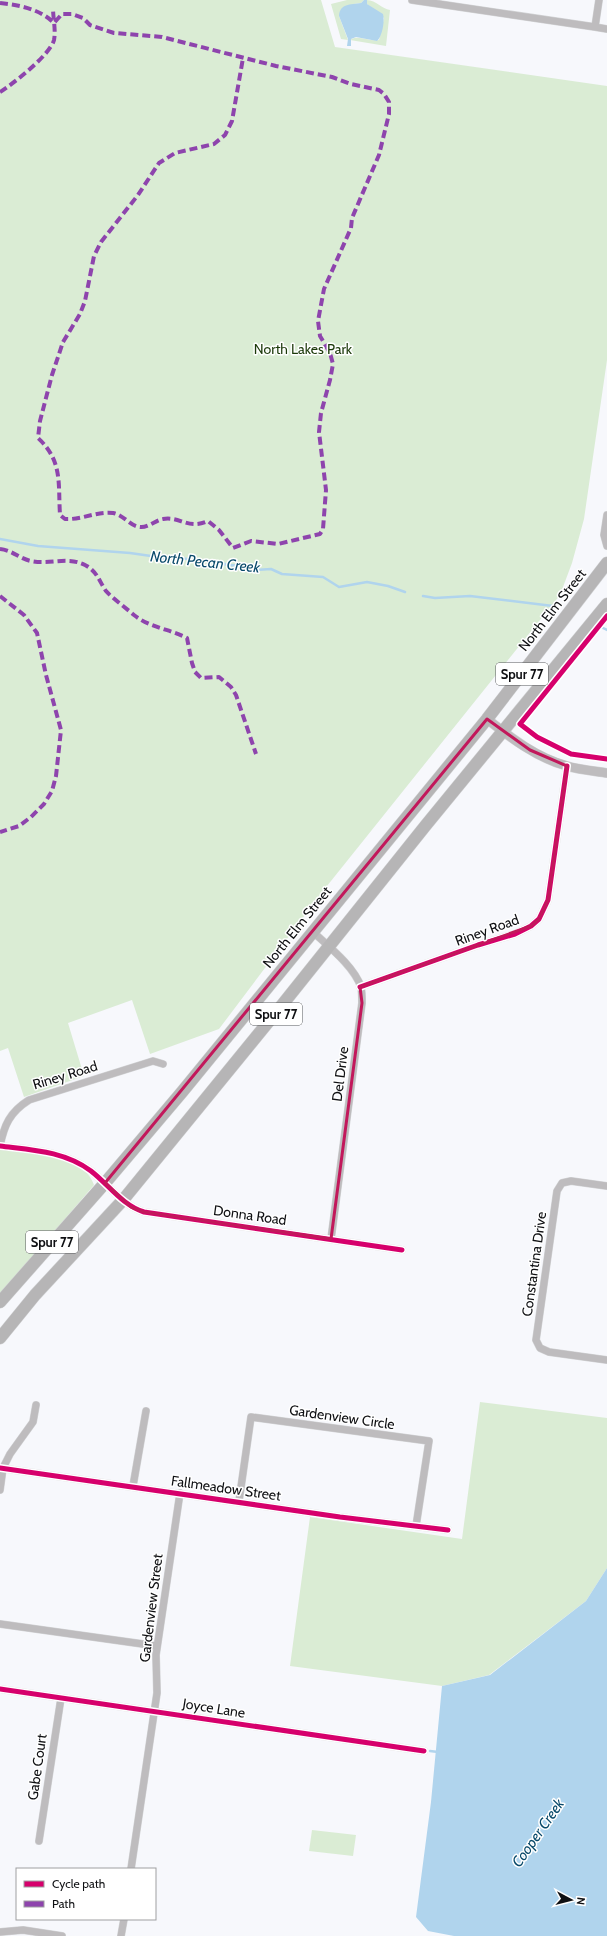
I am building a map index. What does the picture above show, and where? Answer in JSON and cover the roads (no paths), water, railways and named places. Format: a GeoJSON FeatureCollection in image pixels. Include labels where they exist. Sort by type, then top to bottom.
{"type":"FeatureCollection","features":[{"type":"Feature","properties":{"kind":"main road","name":"North Elm Street"},"geometry":{"type":"LineString","coordinates":[[0,1302],[105,1183],[182,1092],[312,931],[488,719],[607,563]]}},
{"type":"Feature","properties":{"kind":"main road","name":"Spur 77"},"geometry":{"type":"LineString","coordinates":[[0,1338],[35,1295],[123,1200],[607,604]]}},
{"type":"Feature","properties":{"kind":"street"},"geometry":{"type":"LineString","coordinates":[[412,0],[607,29]]}},
{"type":"Feature","properties":{"kind":"street"},"geometry":{"type":"LineString","coordinates":[[595,27],[599,0]]}},
{"type":"Feature","properties":{"kind":"street"},"geometry":{"type":"LineString","coordinates":[[607,515],[604,535],[607,546]]}},
{"type":"Feature","properties":{"kind":"street"},"geometry":{"type":"LineString","coordinates":[[488,719],[530,750],[567,766],[607,773]]}},
{"type":"Feature","properties":{"kind":"street","name":"Riney Road"},"geometry":{"type":"LineString","coordinates":[[360,987],[478,945],[515,934],[531,926],[539,919],[548,900],[567,766]]}},
{"type":"Feature","properties":{"kind":"street","name":"Del Drive"},"geometry":{"type":"LineString","coordinates":[[312,931],[343,960],[360,987],[362,1011],[331,1239]]}},
{"type":"Feature","properties":{"kind":"street","name":"Riney Road"},"geometry":{"type":"LineString","coordinates":[[105,1183],[84,1166],[61,1156],[47,1152],[0,1146],[4,1128],[20,1106],[29,1100],[153,1061],[163,1064]]}},
{"type":"Feature","properties":{"kind":"street","name":"Constantina Drive"},"geometry":{"type":"LineString","coordinates":[[607,1186],[571,1181],[562,1183],[557,1191],[536,1340],[540,1348],[549,1352],[607,1360]]}},
{"type":"Feature","properties":{"kind":"street","name":"Donna Road"},"geometry":{"type":"LineString","coordinates":[[105,1183],[135,1209],[154,1214],[402,1250]]}},
{"type":"Feature","properties":{"kind":"street"},"geometry":{"type":"LineString","coordinates":[[0,1490],[1,1468],[32,1422],[36,1405]]}},
{"type":"Feature","properties":{"kind":"street"},"geometry":{"type":"LineString","coordinates":[[133,1486],[146,1411]]}},
{"type":"Feature","properties":{"kind":"street","name":"Gardenview Circle"},"geometry":{"type":"LineString","coordinates":[[239,1501],[251,1417],[429,1441],[416,1526]]}},
{"type":"Feature","properties":{"kind":"street","name":"Fallmeadow Street"},"geometry":{"type":"LineString","coordinates":[[1,1468],[448,1530]]}},
{"type":"Feature","properties":{"kind":"street","name":"Gardenview Street"},"geometry":{"type":"LineString","coordinates":[[131,1868],[157,1693],[157,1646],[180,1493]]}},
{"type":"Feature","properties":{"kind":"street"},"geometry":{"type":"LineString","coordinates":[[0,1624],[157,1646]]}},
{"type":"Feature","properties":{"kind":"street","name":"Joyce Lane"},"geometry":{"type":"LineString","coordinates":[[0,1689],[424,1751]]}},
{"type":"Feature","properties":{"kind":"street","name":"Gabe Court"},"geometry":{"type":"LineString","coordinates":[[39,1841],[61,1698]]}},
{"type":"Feature","properties":{"kind":"street"},"geometry":{"type":"LineString","coordinates":[[121,1936],[124,1920]]}},
{"type":"Feature","properties":{"kind":"street"},"geometry":{"type":"LineString","coordinates":[[0,1932],[23,1930],[62,1936]]}},
{"type":"Feature","properties":{"kind":"water"},"geometry":{"type":"Polygon","coordinates":[[[364,0],[367,0],[367,4],[383,14],[382,33],[377,41],[356,37],[351,39],[351,46],[347,46],[348,39],[339,16],[341,9],[346,5],[361,3],[364,0]]]}},
{"type":"Feature","properties":{"kind":"water","name":"Cooper Creek"},"geometry":{"type":"Polygon","coordinates":[[[607,1568],[607,1936],[454,1936],[428,1931],[416,1917],[431,1802],[442,1686],[490,1675],[586,1601],[607,1568]]]}},
{"type":"Feature","properties":{"kind":"waterway","name":"North Pecan Creek"},"geometry":{"type":"LineString","coordinates":[[0,539],[38,546],[130,553],[160,559],[177,558],[220,562],[227,565],[249,566],[256,570],[271,569],[282,574],[323,577],[339,587],[367,582],[388,586],[405,592]]}},
{"type":"Feature","properties":{"kind":"waterway","name":"North Pecan Creek"},"geometry":{"type":"LineString","coordinates":[[423,596],[435,598],[470,596],[553,606]]}},
{"type":"Feature","properties":{"kind":"waterway","name":"North Pecan Creek"},"geometry":{"type":"LineString","coordinates":[[601,627],[607,630]]}},
{"type":"Feature","properties":{"kind":"waterway"},"geometry":{"type":"LineString","coordinates":[[430,1751],[438,1752]]}},
{"type":"Feature","properties":{"kind":"park label","name":"North Lakes Park"},"geometry":{"type":"Point","coordinates":[303,349]}}]}
